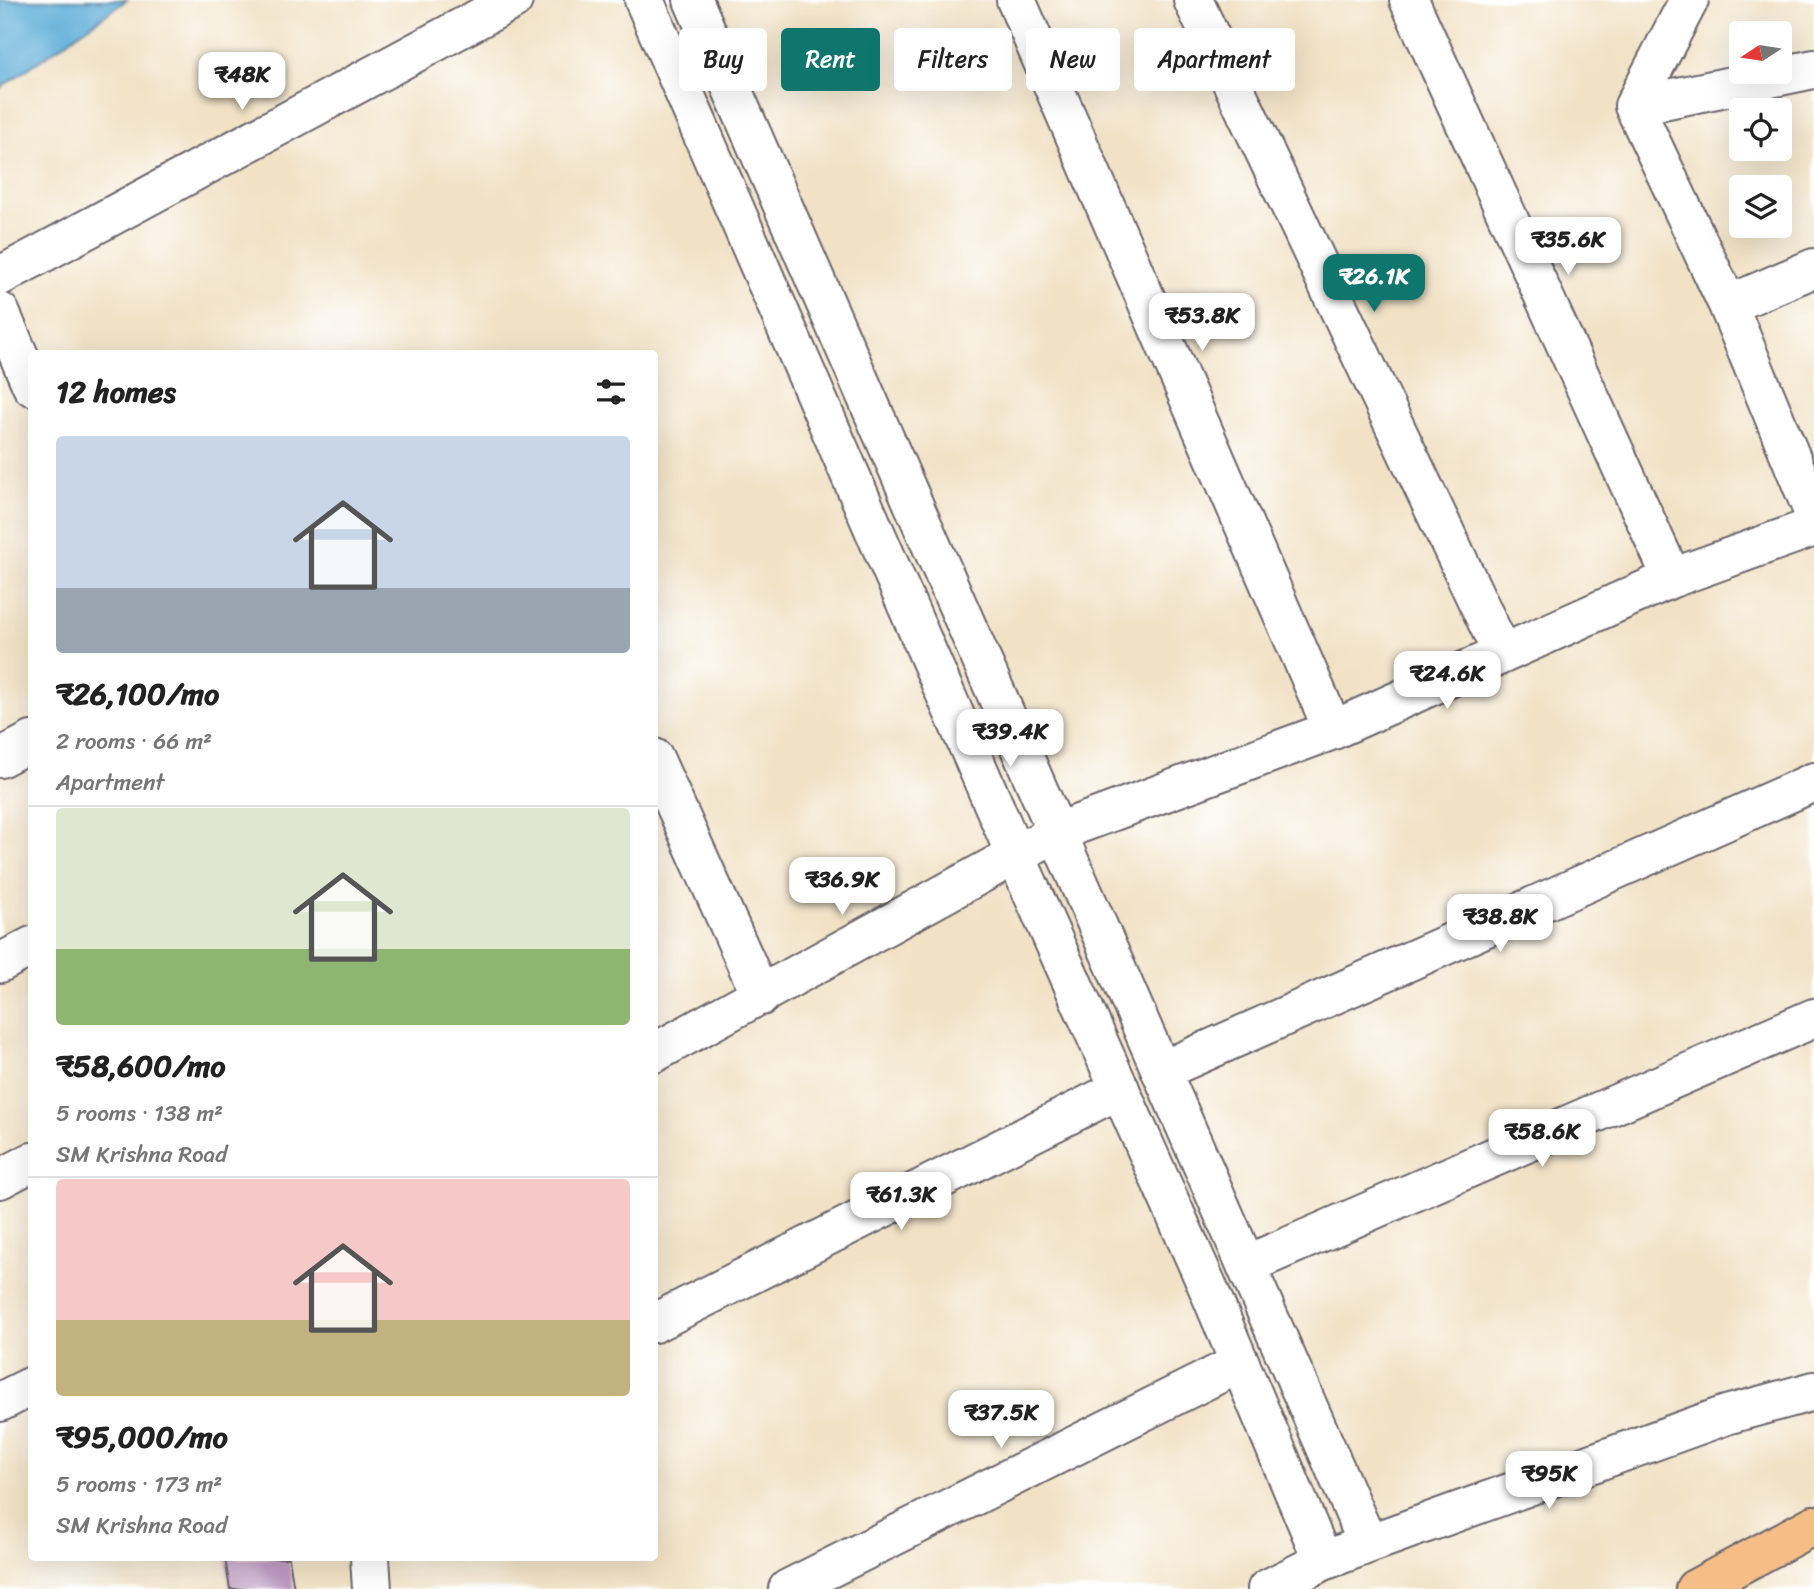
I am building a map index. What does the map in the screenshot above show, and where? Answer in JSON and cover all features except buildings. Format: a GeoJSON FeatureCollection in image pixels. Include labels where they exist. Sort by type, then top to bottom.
{"type":"FeatureCollection","features":[{"type":"Feature","properties":{"kind":"highway"},"geometry":{"type":"LineString","coordinates":[[1695,1589],[1814,1525]]}},
{"type":"Feature","properties":{"kind":"street"},"geometry":{"type":"LineString","coordinates":[[0,276],[513,0]]}},
{"type":"Feature","properties":{"kind":"street"},"geometry":{"type":"LineString","coordinates":[[644,0],[1015,854],[1240,1363],[1323,1561]]}},
{"type":"Feature","properties":{"kind":"street"},"geometry":{"type":"LineString","coordinates":[[693,0],[1368,1544]]}},
{"type":"Feature","properties":{"kind":"street"},"geometry":{"type":"LineString","coordinates":[[1016,0],[1333,730]]}},
{"type":"Feature","properties":{"kind":"street"},"geometry":{"type":"LineString","coordinates":[[1193,0],[1502,653]]}},
{"type":"Feature","properties":{"kind":"street"},"geometry":{"type":"LineString","coordinates":[[1409,0],[1672,578]]}},
{"type":"Feature","properties":{"kind":"street"},"geometry":{"type":"LineString","coordinates":[[1634,106],[1689,0]]}},
{"type":"Feature","properties":{"kind":"street"},"geometry":{"type":"LineString","coordinates":[[1634,106],[1814,69]]}},
{"type":"Feature","properties":{"kind":"street"},"geometry":{"type":"LineString","coordinates":[[1634,106],[1728,305],[1814,514]]}},
{"type":"Feature","properties":{"kind":"street"},"geometry":{"type":"LineString","coordinates":[[1728,305],[1814,268]]}},
{"type":"Feature","properties":{"kind":"street"},"geometry":{"type":"LineString","coordinates":[[0,312],[28,377]]}},
{"type":"Feature","properties":{"kind":"street"},"geometry":{"type":"LineString","coordinates":[[658,1051],[1057,832],[1333,730],[1672,578],[1814,527]]}},
{"type":"Feature","properties":{"kind":"street"},"geometry":{"type":"LineString","coordinates":[[0,758],[28,743]]}},
{"type":"Feature","properties":{"kind":"street"},"geometry":{"type":"LineString","coordinates":[[658,767],[761,996]]}},
{"type":"Feature","properties":{"kind":"street"},"geometry":{"type":"LineString","coordinates":[[1161,1071],[1814,782]]}},
{"type":"Feature","properties":{"kind":"street"},"geometry":{"type":"LineString","coordinates":[[0,962],[28,948]]}},
{"type":"Feature","properties":{"kind":"street"},"geometry":{"type":"LineString","coordinates":[[1246,1265],[1814,1018]]}},
{"type":"Feature","properties":{"kind":"street"},"geometry":{"type":"LineString","coordinates":[[658,1320],[1120,1089]]}},
{"type":"Feature","properties":{"kind":"street"},"geometry":{"type":"LineString","coordinates":[[0,1179],[28,1164]]}},
{"type":"Feature","properties":{"kind":"street"},"geometry":{"type":"LineString","coordinates":[[788,1589],[1240,1363]]}},
{"type":"Feature","properties":{"kind":"street"},"geometry":{"type":"LineString","coordinates":[[0,1402],[28,1388]]}},
{"type":"Feature","properties":{"kind":"street"},"geometry":{"type":"LineString","coordinates":[[1267,1589],[1323,1561],[1368,1544],[1726,1415],[1814,1391]]}},
{"type":"Feature","properties":{"kind":"street"},"geometry":{"type":"LineString","coordinates":[[370,1561],[372,1589]]}},
{"type":"Feature","properties":{"kind":"water"},"geometry":{"type":"Polygon","coordinates":[[[0,0],[127,0],[0,88],[0,0]]]}}]}
